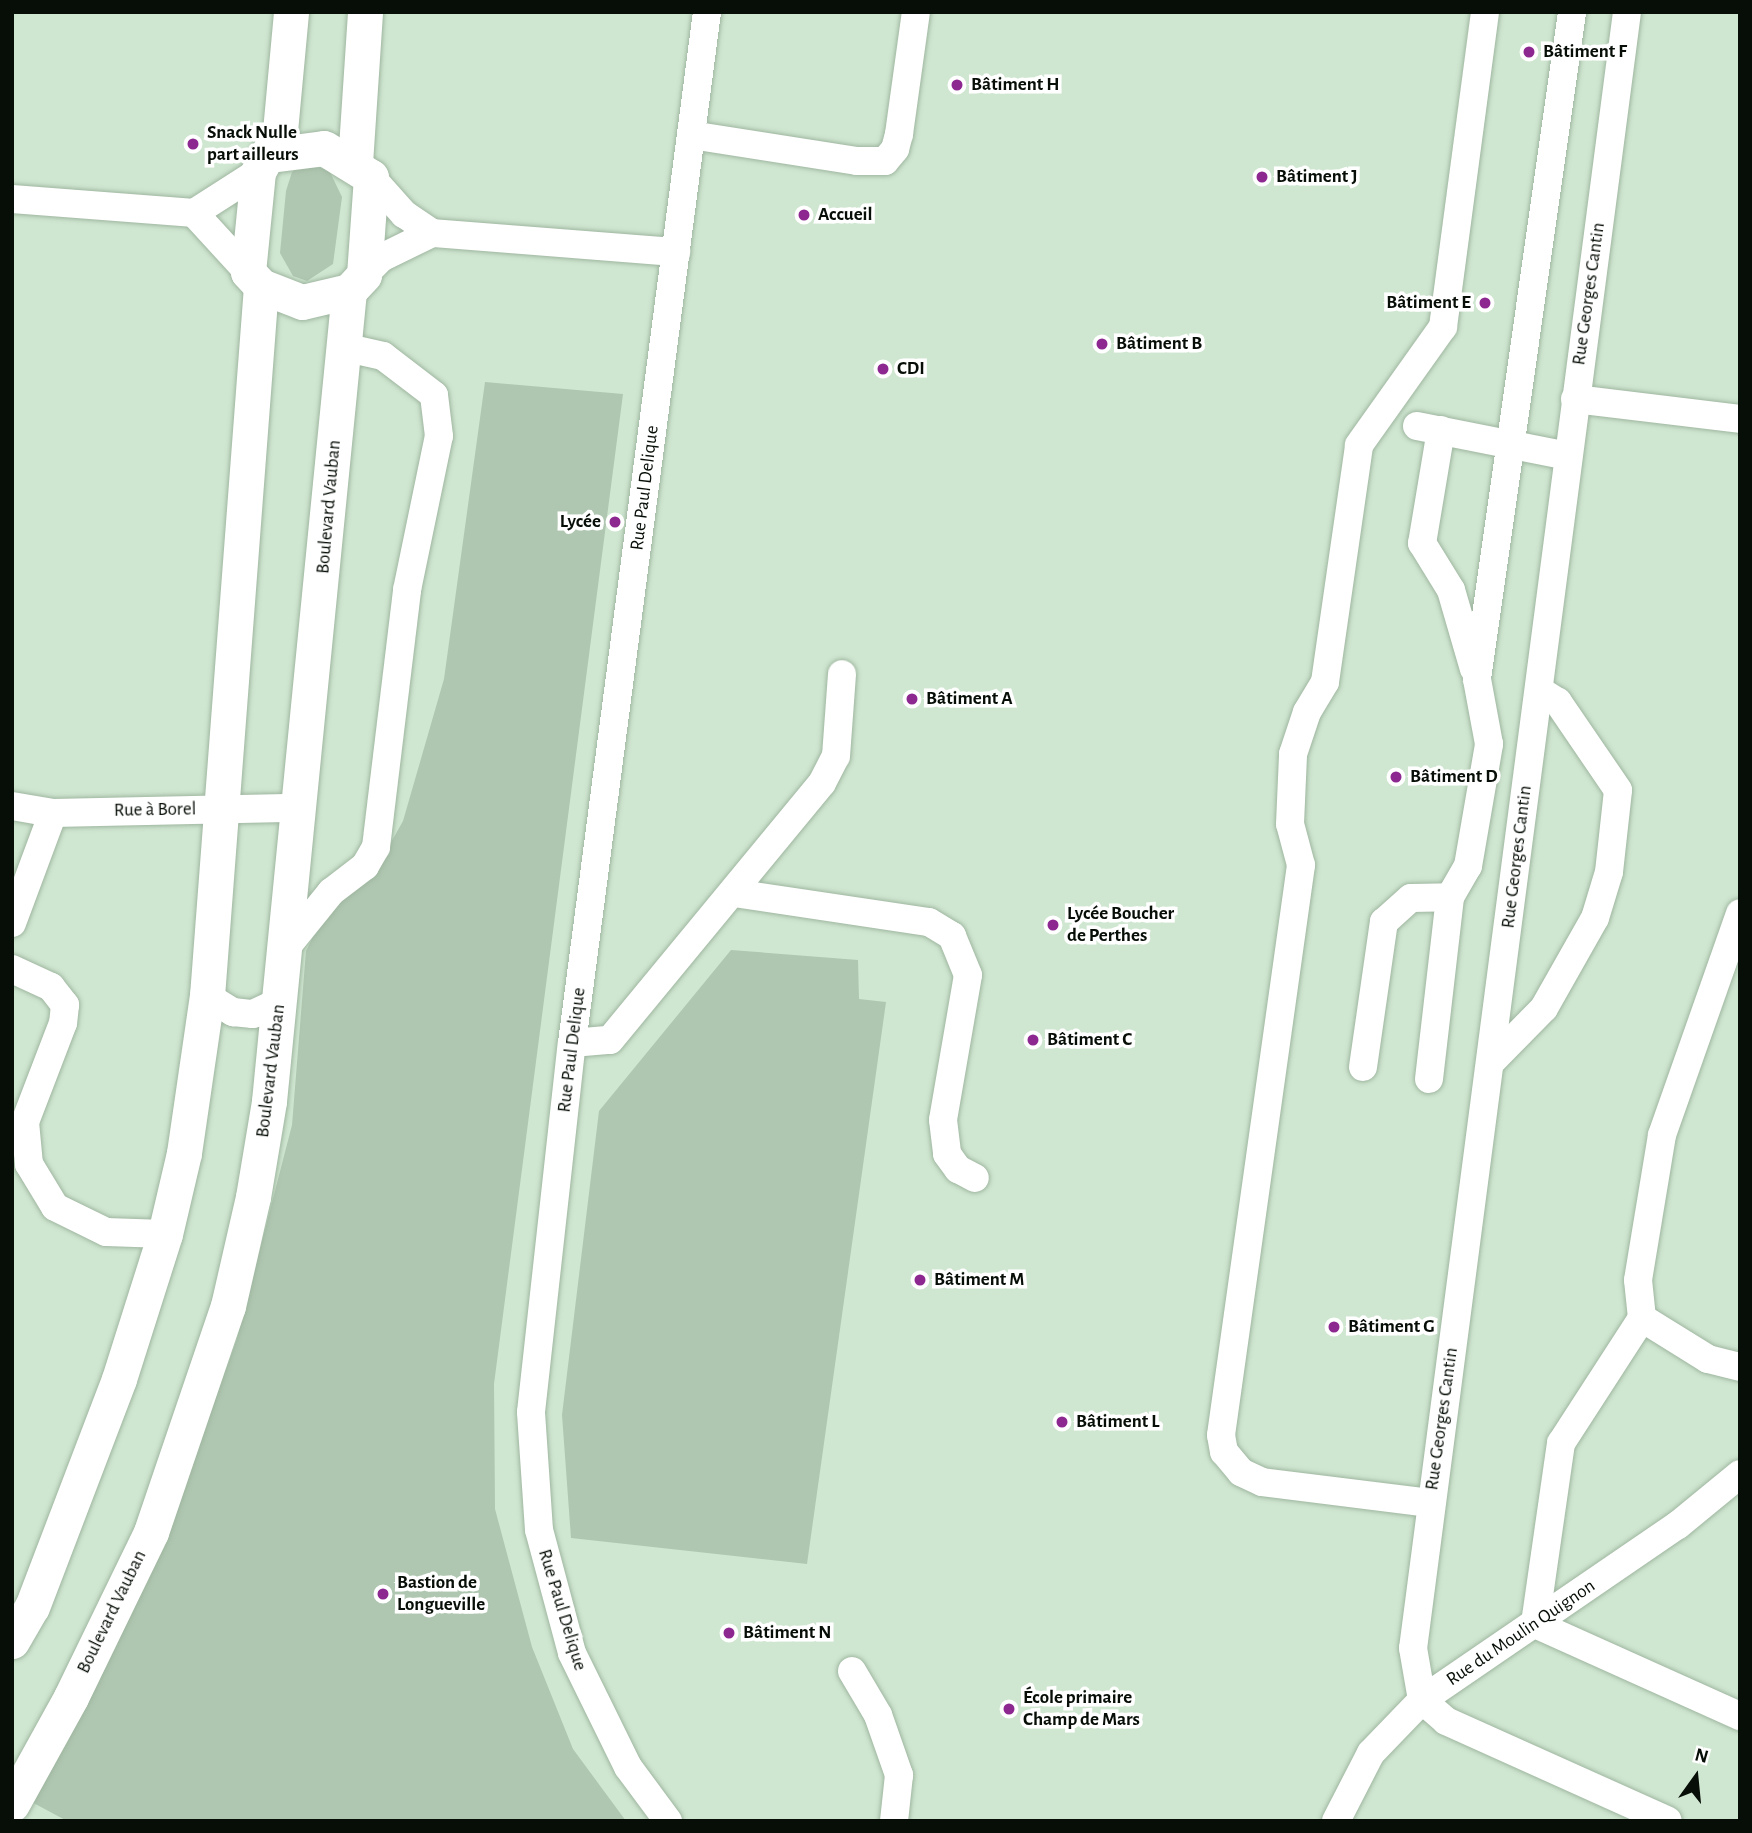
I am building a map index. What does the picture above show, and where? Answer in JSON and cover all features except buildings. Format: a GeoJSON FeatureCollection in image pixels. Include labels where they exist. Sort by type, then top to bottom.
{"type":"FeatureCollection","features":[{"type":"Feature","properties":{"kind":"main road"},"geometry":{"type":"LineString","coordinates":[[12,1642],[22,1605],[115,1391],[165,1234],[184,1153],[207,996],[222,809],[254,279],[264,164],[280,131],[291,12]]}},
{"type":"Feature","properties":{"kind":"main road"},"geometry":{"type":"LineString","coordinates":[[264,164],[324,148],[363,170],[365,12]]}},
{"type":"Feature","properties":{"kind":"main road","name":"Boulevard Vauban"},"geometry":{"type":"LineString","coordinates":[[12,1804],[41,1756],[128,1581],[201,1394],[228,1306],[253,1197],[270,1101],[343,347],[356,283],[363,170]]}},
{"type":"Feature","properties":{"kind":"main road"},"geometry":{"type":"LineString","coordinates":[[254,279],[302,302],[356,283]]}},
{"type":"Feature","properties":{"kind":"street","name":"Rue Paul Delique"},"geometry":{"type":"LineString","coordinates":[[668,1821],[628,1767],[594,1705],[554,1597],[539,1530],[532,1472],[532,1388],[572,1043],[707,12]]}},
{"type":"Feature","properties":{"kind":"street"},"geometry":{"type":"LineString","coordinates":[[691,135],[857,161],[885,161],[895,149],[899,134],[916,12]]}},
{"type":"Feature","properties":{"kind":"street"},"geometry":{"type":"LineString","coordinates":[[1430,1503],[1262,1482],[1241,1472],[1224,1452],[1221,1435],[1301,865],[1290,824],[1293,754],[1307,712],[1325,682],[1359,445],[1443,327],[1485,12]]}},
{"type":"Feature","properties":{"kind":"street"},"geometry":{"type":"LineString","coordinates":[[1477,679],[1572,12]]}},
{"type":"Feature","properties":{"kind":"street","name":"Rue Georges Cantin"},"geometry":{"type":"LineString","coordinates":[[1422,1700],[1413,1648],[1430,1503],[1492,1061],[1567,456],[1627,12]]}},
{"type":"Feature","properties":{"kind":"street"},"geometry":{"type":"LineString","coordinates":[[12,199],[194,214],[264,164]]}},
{"type":"Feature","properties":{"kind":"street"},"geometry":{"type":"LineString","coordinates":[[363,170],[404,214],[432,233],[676,252]]}},
{"type":"Feature","properties":{"kind":"street"},"geometry":{"type":"LineString","coordinates":[[194,214],[254,279]]}},
{"type":"Feature","properties":{"kind":"street"},"geometry":{"type":"LineString","coordinates":[[356,283],[381,258],[432,233]]}},
{"type":"Feature","properties":{"kind":"street"},"geometry":{"type":"LineString","coordinates":[[285,949],[331,892],[365,866],[376,847],[407,590],[439,436],[434,395],[383,356],[343,347]]}},
{"type":"Feature","properties":{"kind":"street"},"geometry":{"type":"LineString","coordinates":[[1575,399],[1740,419]]}},
{"type":"Feature","properties":{"kind":"street"},"geometry":{"type":"LineString","coordinates":[[1429,1079],[1450,897],[1468,866],[1489,744],[1477,679],[1451,590],[1422,543],[1429,428],[1567,456]]}},
{"type":"Feature","properties":{"kind":"street"},"geometry":{"type":"LineString","coordinates":[[572,1043],[610,1040],[734,893],[822,783],[836,756],[842,674]]}},
{"type":"Feature","properties":{"kind":"street"},"geometry":{"type":"LineString","coordinates":[[1492,1061],[1544,1008],[1595,918],[1609,872],[1618,790],[1558,702],[1539,690]]}},
{"type":"Feature","properties":{"kind":"street","name":"Rue à Borel"},"geometry":{"type":"LineString","coordinates":[[12,806],[53,813],[298,808]]}},
{"type":"Feature","properties":{"kind":"street"},"geometry":{"type":"LineString","coordinates":[[12,923],[53,813]]}},
{"type":"Feature","properties":{"kind":"street"},"geometry":{"type":"LineString","coordinates":[[734,893],[929,922],[951,936],[968,975],[943,1120],[947,1154],[958,1169],[975,1178]]}},
{"type":"Feature","properties":{"kind":"street"},"geometry":{"type":"LineString","coordinates":[[1363,1067],[1384,922],[1411,898],[1450,897]]}},
{"type":"Feature","properties":{"kind":"street"},"geometry":{"type":"LineString","coordinates":[[1740,913],[1662,1135],[1637,1280],[1642,1318],[1561,1443],[1535,1624],[1740,1716]]}},
{"type":"Feature","properties":{"kind":"street"},"geometry":{"type":"LineString","coordinates":[[12,969],[51,987],[65,1005],[63,1023],[25,1122],[29,1164],[55,1207],[106,1232],[165,1234]]}},
{"type":"Feature","properties":{"kind":"street"},"geometry":{"type":"LineString","coordinates":[[207,996],[233,1012],[253,1014],[279,1002]]}},
{"type":"Feature","properties":{"kind":"street"},"geometry":{"type":"LineString","coordinates":[[1642,1318],[1709,1359],[1740,1367]]}},
{"type":"Feature","properties":{"kind":"street","name":"Rue du Moulin Quignon"},"geometry":{"type":"LineString","coordinates":[[1336,1821],[1371,1753],[1422,1700],[1678,1525],[1740,1474]]}},
{"type":"Feature","properties":{"kind":"street"},"geometry":{"type":"LineString","coordinates":[[852,1671],[878,1715],[899,1775],[894,1821]]}},
{"type":"Feature","properties":{"kind":"street"},"geometry":{"type":"LineString","coordinates":[[1422,1700],[1446,1720],[1668,1821]]}},
{"type":"Feature","properties":{"kind":"green space"},"geometry":{"type":"Polygon","coordinates":[[[304,164],[329,170],[342,197],[333,264],[307,281],[293,276],[280,253],[286,191],[292,172],[304,164]]]}},
{"type":"Feature","properties":{"kind":"green space"},"geometry":{"type":"Polygon","coordinates":[[[485,382],[623,394],[494,1384],[495,1509],[532,1647],[573,1749],[626,1821],[67,1821],[28,1800],[162,1544],[236,1342],[292,1125],[306,951],[320,923],[380,862],[403,821],[444,679],[485,382]]]}},
{"type":"Feature","properties":{"kind":"green space"},"geometry":{"type":"Polygon","coordinates":[[[731,950],[858,960],[859,999],[886,1002],[807,1564],[571,1538],[562,1415],[599,1111],[731,950]]]}},
{"type":"Feature","properties":{"kind":"place","name":"Bâtiment F"},"geometry":{"type":"Point","coordinates":[1529,52]}},
{"type":"Feature","properties":{"kind":"place","name":"Bâtiment H"},"geometry":{"type":"Point","coordinates":[957,85]}},
{"type":"Feature","properties":{"kind":"place","name":"Snack Nulle part ailleurs"},"geometry":{"type":"Point","coordinates":[193,144]}},
{"type":"Feature","properties":{"kind":"place","name":"Bâtiment J"},"geometry":{"type":"Point","coordinates":[1262,177]}},
{"type":"Feature","properties":{"kind":"place","name":"Accueil"},"geometry":{"type":"Point","coordinates":[804,215]}},
{"type":"Feature","properties":{"kind":"place","name":"Bâtiment E"},"geometry":{"type":"Point","coordinates":[1485,303]}},
{"type":"Feature","properties":{"kind":"place","name":"Bâtiment B"},"geometry":{"type":"Point","coordinates":[1102,344]}},
{"type":"Feature","properties":{"kind":"place","name":"CDI"},"geometry":{"type":"Point","coordinates":[883,369]}},
{"type":"Feature","properties":{"kind":"place","name":"Lycée"},"geometry":{"type":"Point","coordinates":[615,522]}},
{"type":"Feature","properties":{"kind":"place","name":"Bâtiment A"},"geometry":{"type":"Point","coordinates":[912,699]}},
{"type":"Feature","properties":{"kind":"place","name":"Bâtiment D"},"geometry":{"type":"Point","coordinates":[1396,777]}},
{"type":"Feature","properties":{"kind":"place","name":"Lycée Boucher de Perthes"},"geometry":{"type":"Point","coordinates":[1053,925]}},
{"type":"Feature","properties":{"kind":"place","name":"Bâtiment C"},"geometry":{"type":"Point","coordinates":[1033,1040]}},
{"type":"Feature","properties":{"kind":"place","name":"Bâtiment M"},"geometry":{"type":"Point","coordinates":[920,1280]}},
{"type":"Feature","properties":{"kind":"place","name":"Bâtiment G"},"geometry":{"type":"Point","coordinates":[1334,1327]}},
{"type":"Feature","properties":{"kind":"place","name":"Bâtiment L"},"geometry":{"type":"Point","coordinates":[1062,1422]}},
{"type":"Feature","properties":{"kind":"place","name":"Bastion de Longueville"},"geometry":{"type":"Point","coordinates":[383,1594]}},
{"type":"Feature","properties":{"kind":"place","name":"Bâtiment N"},"geometry":{"type":"Point","coordinates":[729,1633]}},
{"type":"Feature","properties":{"kind":"place","name":"École primaire Champ de Mars"},"geometry":{"type":"Point","coordinates":[1009,1709]}}]}
